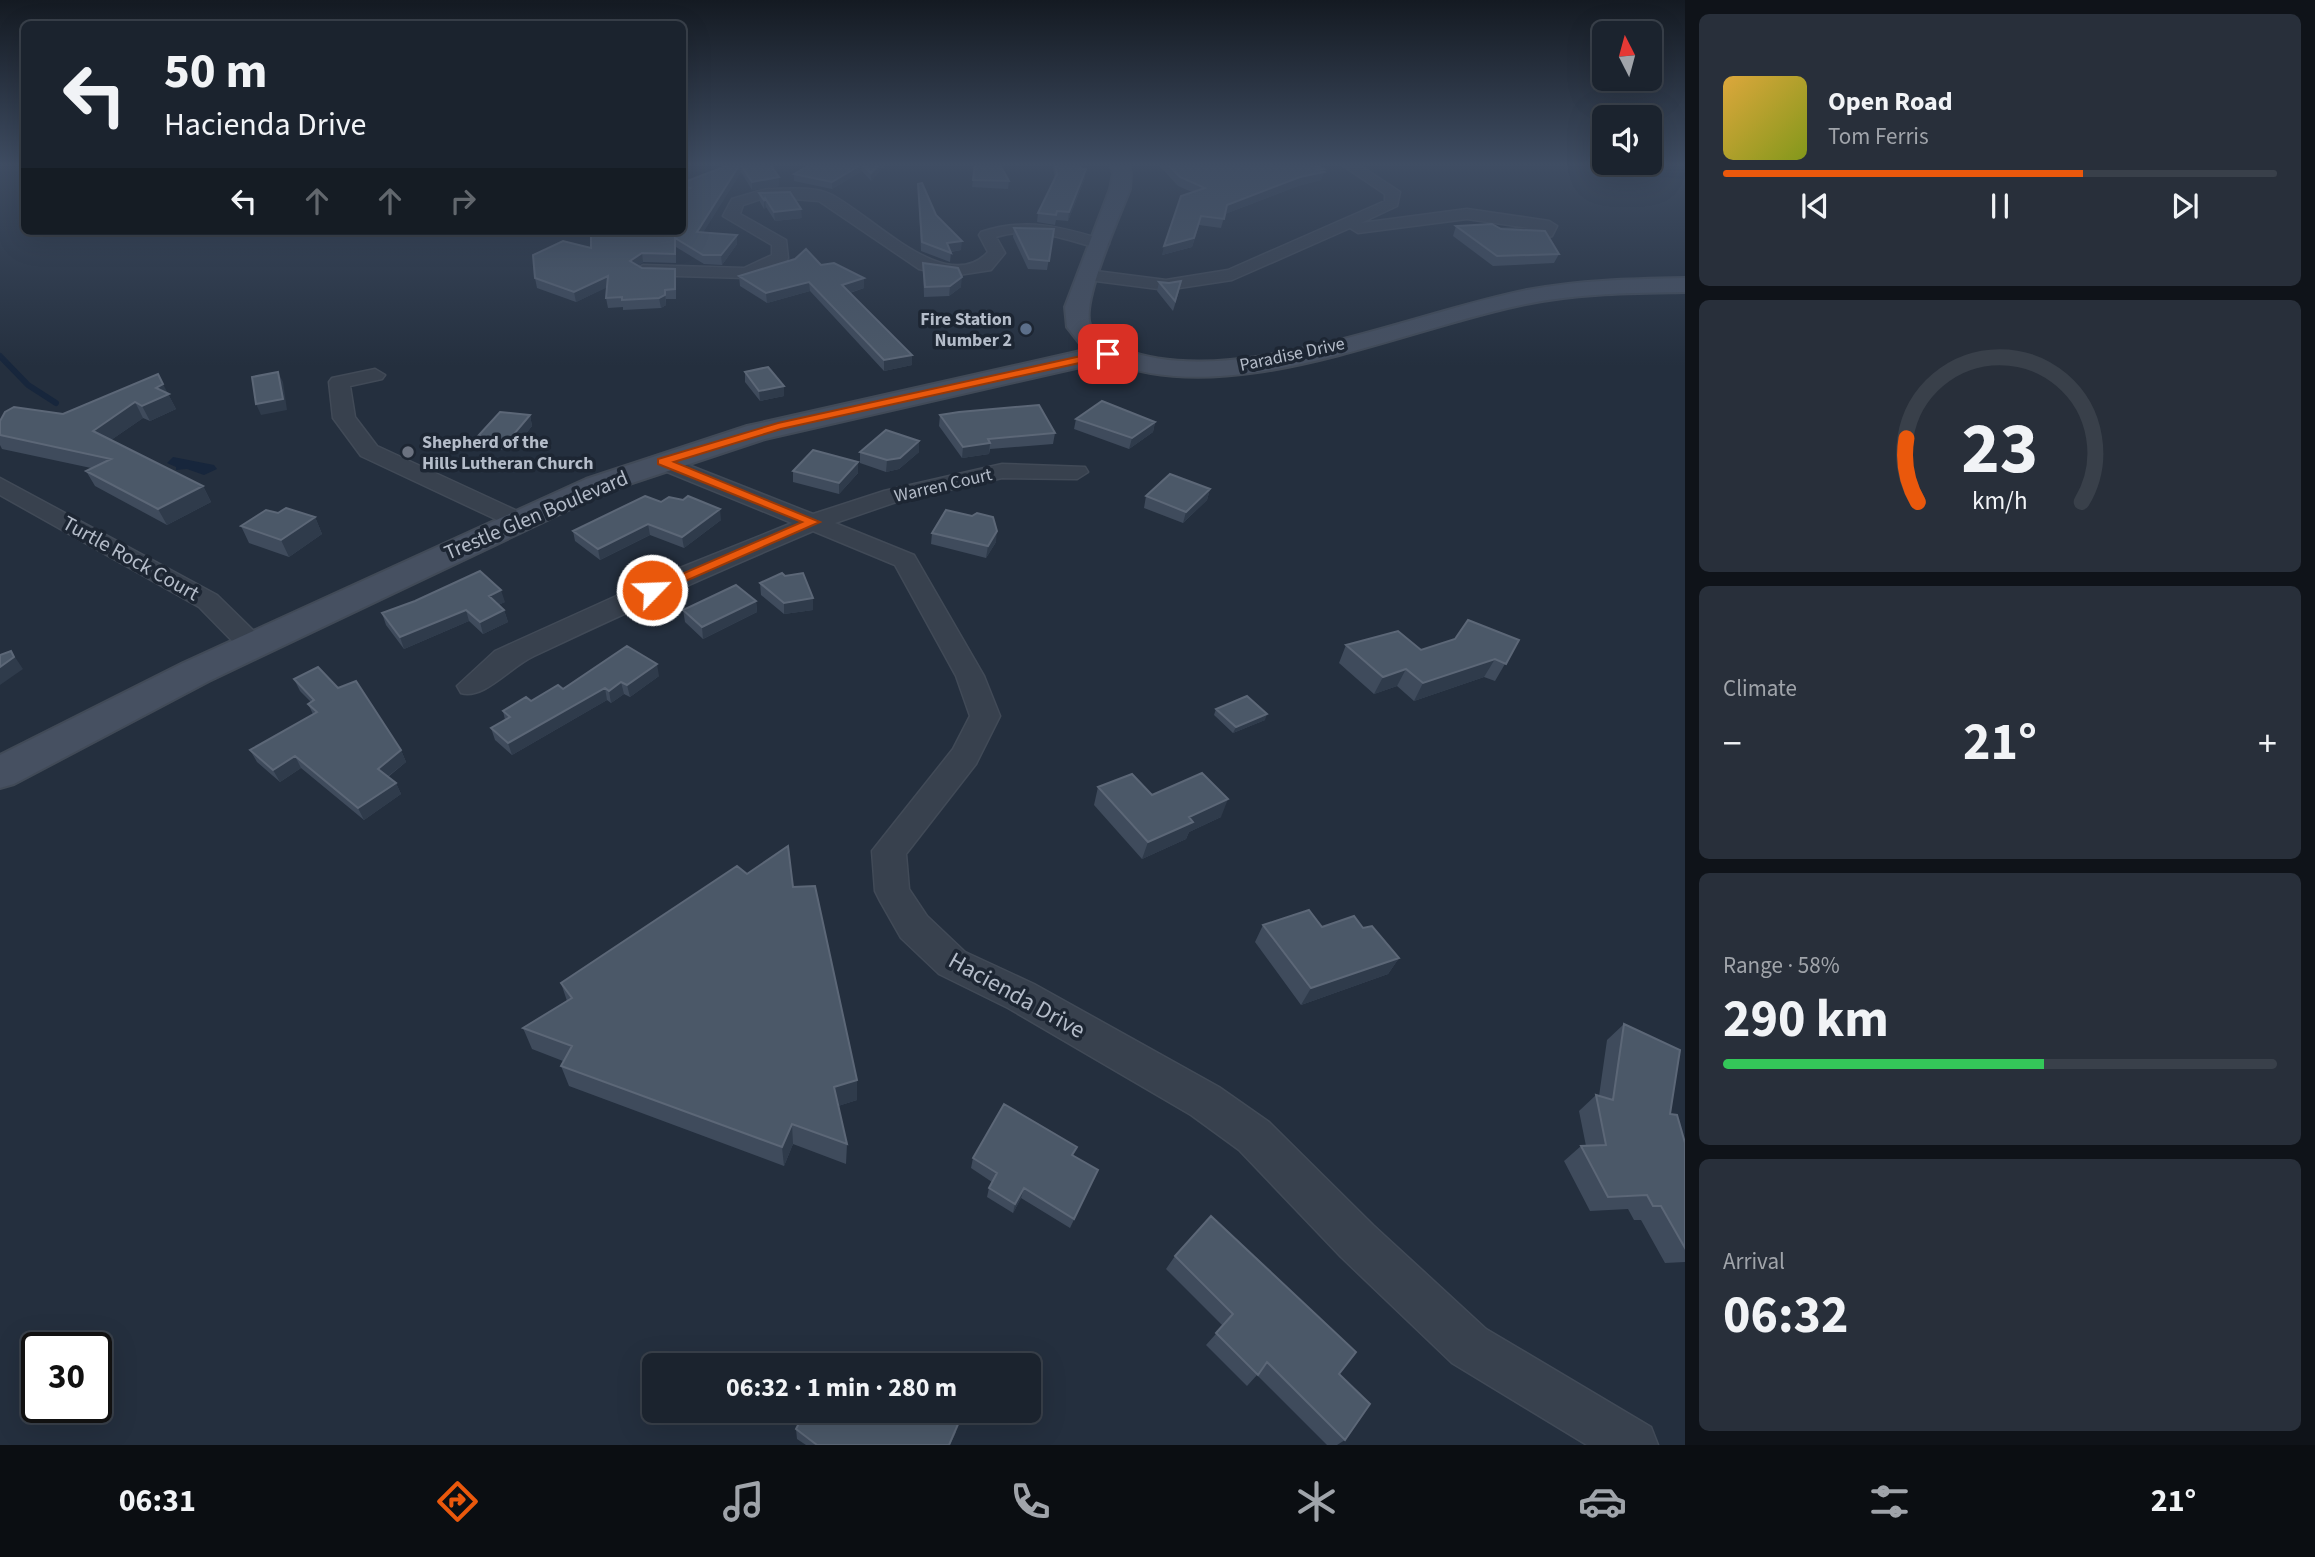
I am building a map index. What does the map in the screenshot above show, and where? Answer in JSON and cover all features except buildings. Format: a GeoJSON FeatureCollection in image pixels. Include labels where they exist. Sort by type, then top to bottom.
{"type":"FeatureCollection","features":[{"type":"Feature","properties":{"kind":"street"},"geometry":{"type":"LineString","coordinates":[[643,270],[746,273],[780,258],[780,243],[757,230]]}},
{"type":"Feature","properties":{"kind":"street"},"geometry":{"type":"LineString","coordinates":[[874,230],[925,265],[952,271],[985,266],[997,253],[987,235],[998,230]]}},
{"type":"Feature","properties":{"kind":"street"},"geometry":{"type":"LineString","coordinates":[[1052,230],[1101,244]]}},
{"type":"Feature","properties":{"kind":"street","name":"Paradise Drive"},"geometry":{"type":"LineString","coordinates":[[1106,230],[1076,306],[1076,322],[1086,338],[1108,354],[1155,366],[1229,367],[1290,356],[1525,297],[1685,285]]}},
{"type":"Feature","properties":{"kind":"street"},"geometry":{"type":"LineString","coordinates":[[1088,275],[1166,285],[1201,282],[1232,275],[1327,230]]}},
{"type":"Feature","properties":{"kind":"street"},"geometry":{"type":"LineString","coordinates":[[1323,232],[1336,230]]}},
{"type":"Feature","properties":{"kind":"street"},"geometry":{"type":"LineString","coordinates":[[1497,232],[1546,233],[1547,230]]}},
{"type":"Feature","properties":{"kind":"street","name":"Trestle Glen Boulevard"},"geometry":{"type":"LineString","coordinates":[[0,773],[252,645],[584,490],[778,426],[1108,354]]}},
{"type":"Feature","properties":{"kind":"street"},"geometry":{"type":"LineString","coordinates":[[375,375],[339,383],[344,418],[369,452],[517,520]]}},
{"type":"Feature","properties":{"kind":"street","name":"Hacienda Drive"},"geometry":{"type":"LineString","coordinates":[[663,462],[905,560],[970,676],[985,716],[965,756],[889,851],[892,891],[914,927],[952,963],[1089,1034],[1205,1101],[1254,1136],[1357,1241],[1469,1346],[1633,1445]]}},
{"type":"Feature","properties":{"kind":"street","name":"Warren Court"},"geometry":{"type":"LineString","coordinates":[[471,686],[505,658],[674,580],[814,522],[892,496],[1002,471],[1077,472]]}},
{"type":"Feature","properties":{"kind":"street","name":"Turtle Rock Court"},"geometry":{"type":"LineString","coordinates":[[0,485],[208,601],[252,645]]}},
{"type":"Feature","properties":{"kind":"water"},"geometry":{"type":"Polygon","coordinates":[[[173,457],[214,465],[217,469],[204,475],[187,469],[176,470],[176,467],[167,463],[173,457]]]}},
{"type":"Feature","properties":{"kind":"waterway"},"geometry":{"type":"LineString","coordinates":[[0,356],[28,385],[56,403]]}},
{"type":"Feature","properties":{"kind":"place","name":"Fire Station Number 2"},"geometry":{"type":"Point","coordinates":[1026,329]}},
{"type":"Feature","properties":{"kind":"place","name":"Shepherd of the Hills Lutheran Church"},"geometry":{"type":"Point","coordinates":[408,452]}},
{"type":"Feature","properties":{"kind":"route"},"geometry":{"type":"LineString","coordinates":[[652,590],[814,522],[663,462],[778,426],[1108,354]]}}]}
